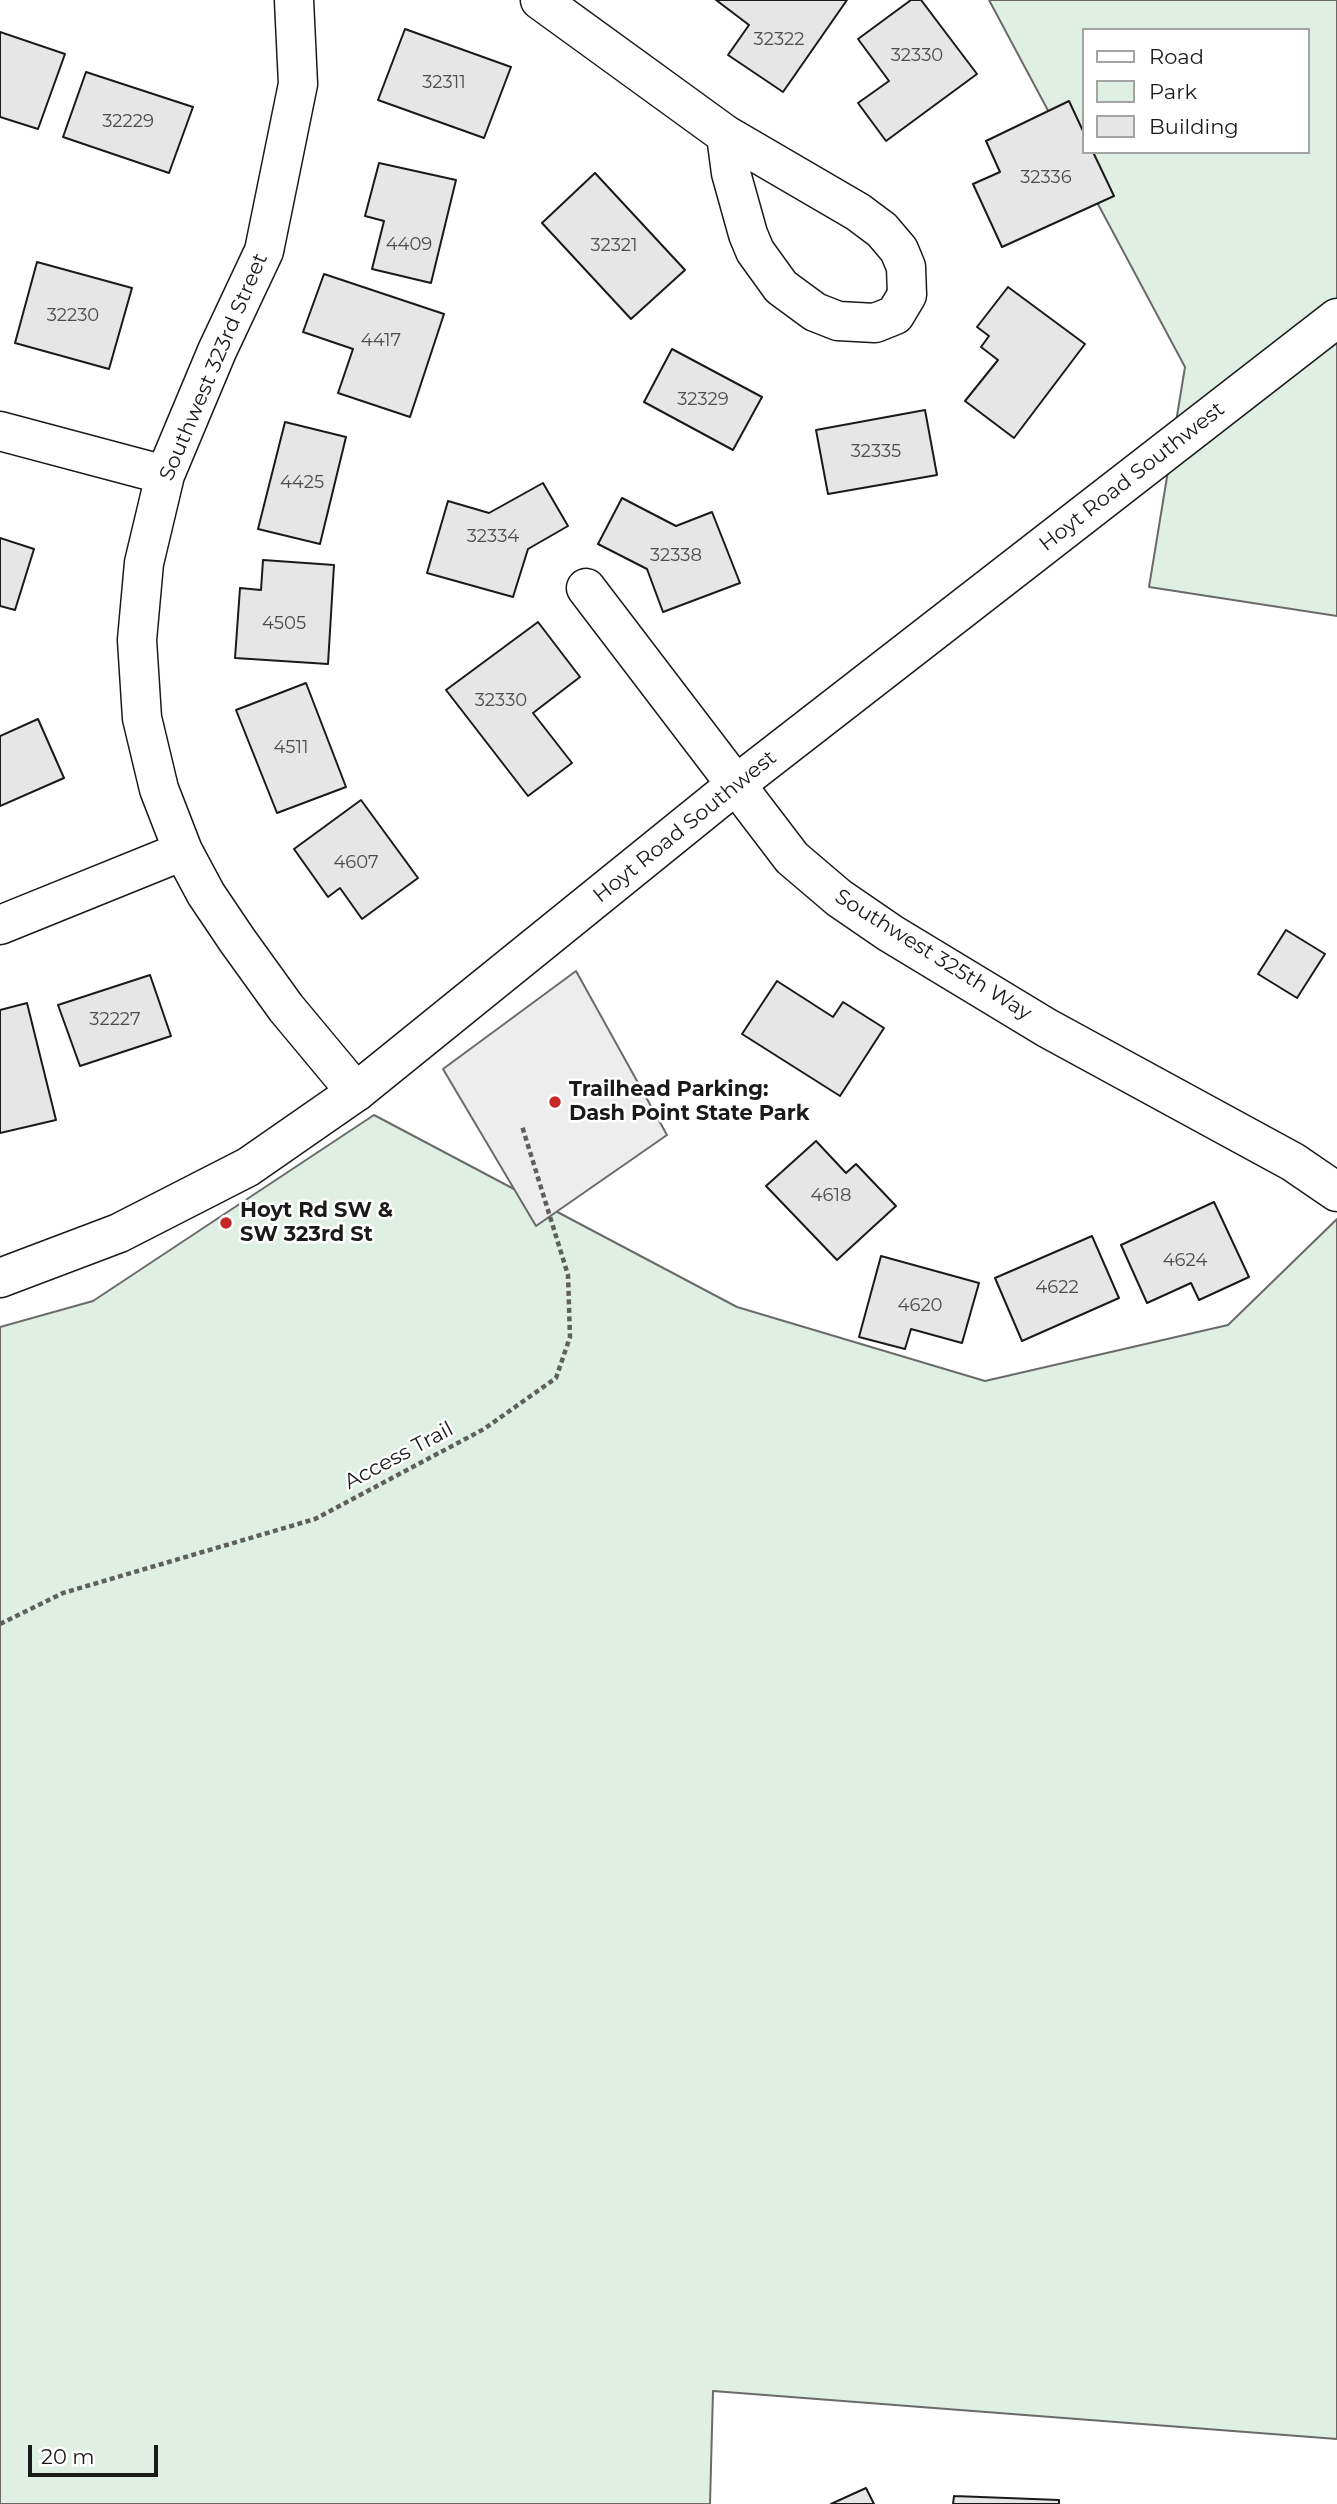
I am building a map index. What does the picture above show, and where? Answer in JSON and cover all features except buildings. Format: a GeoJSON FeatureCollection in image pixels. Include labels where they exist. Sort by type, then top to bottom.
{"type":"FeatureCollection","features":[{"type":"Feature","properties":{"kind":"street","name":"Southwest 323rd Street"},"geometry":{"type":"LineString","coordinates":[[294,0],[298,84],[264,251],[216,352],[165,475],[144,563],[137,639],[142,718],[159,789],[183,851],[206,894],[236,940],[286,1008],[356,1092]]}},
{"type":"Feature","properties":{"kind":"street"},"geometry":{"type":"LineString","coordinates":[[540,0],[726,135],[858,212],[882,230],[900,250],[906,267],[907,295],[895,315],[875,323],[838,321],[815,313],[781,287],[755,251],[748,234],[731,173],[726,135]]}},
{"type":"Feature","properties":{"kind":"street","name":"Hoyt Road Southwest"},"geometry":{"type":"LineString","coordinates":[[0,1278],[119,1233],[248,1167],[356,1092],[737,783],[1337,318]]}},
{"type":"Feature","properties":{"kind":"street"},"geometry":{"type":"LineString","coordinates":[[0,430],[165,475]]}},
{"type":"Feature","properties":{"kind":"street","name":"Southwest 325th Way"},"geometry":{"type":"LineString","coordinates":[[586,588],[792,858],[839,898],[890,933],[1047,1028],[1293,1162],[1337,1192]]}},
{"type":"Feature","properties":{"kind":"street"},"geometry":{"type":"LineString","coordinates":[[0,925],[183,851]]}},
{"type":"Feature","properties":{"kind":"path","name":"Access Trail"},"geometry":{"type":"LineString","coordinates":[[0,1624],[63,1593],[315,1519],[484,1429],[556,1378],[570,1337],[568,1275],[522,1126]]}},
{"type":"Feature","properties":{"kind":"green space"},"geometry":{"type":"Polygon","coordinates":[[[989,0],[1337,0],[1337,616],[1149,587],[1185,367],[989,0]]]}},
{"type":"Feature","properties":{"kind":"green space"},"geometry":{"type":"Polygon","coordinates":[[[374,1115],[737,1307],[985,1381],[1228,1325],[1337,1219],[1337,2439],[713,2391],[710,2504],[0,2504],[0,1327],[93,1301],[374,1115]]]}},
{"type":"Feature","properties":{"kind":"shaded area","name":"Trailhead Parking: Dash Point State Park"},"geometry":{"type":"Polygon","coordinates":[[[576,971],[667,1135],[536,1226],[443,1069],[576,971]]]}},
{"type":"Feature","properties":{"kind":"place","name":"Trailhead Parking: Dash Point State Park"},"geometry":{"type":"Point","coordinates":[555,1102]}},
{"type":"Feature","properties":{"kind":"place","name":"Hoyt Rd SW & SW 323rd St"},"geometry":{"type":"Point","coordinates":[226,1223]}}]}
